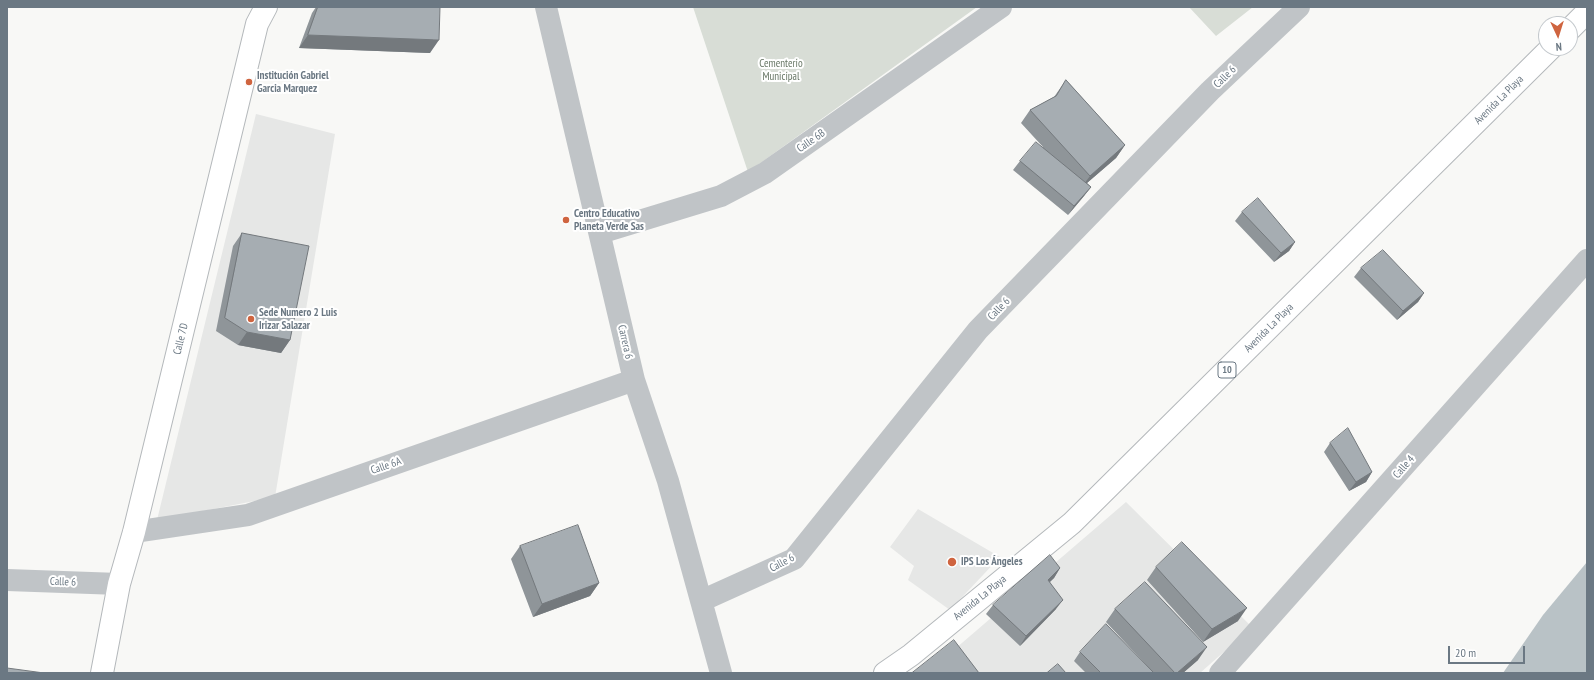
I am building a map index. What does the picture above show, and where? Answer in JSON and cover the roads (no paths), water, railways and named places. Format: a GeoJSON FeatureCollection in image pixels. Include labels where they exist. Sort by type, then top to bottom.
{"type":"FeatureCollection","features":[{"type":"Feature","properties":{"kind":"main road"},"geometry":{"type":"LineString","coordinates":[[1578,21],[1587,12]]}},
{"type":"Feature","properties":{"kind":"main road","name":"Calle 7D"},"geometry":{"type":"LineString","coordinates":[[102,673],[119,584],[134,532],[261,13]]}},
{"type":"Feature","properties":{"kind":"main road","name":"Avenida La Playa"},"geometry":{"type":"LineString","coordinates":[[885,673],[911,655],[1072,523],[1543,56]]}},
{"type":"Feature","properties":{"kind":"street","name":"Carrera 6"},"geometry":{"type":"LineString","coordinates":[[546,7],[634,380],[668,481],[721,673]]}},
{"type":"Feature","properties":{"kind":"street","name":"Calle 6B"},"geometry":{"type":"LineString","coordinates":[[600,233],[721,196],[765,173],[1001,7]]}},
{"type":"Feature","properties":{"kind":"street","name":"Calle 6"},"geometry":{"type":"LineString","coordinates":[[700,600],[794,559],[978,330],[1210,91],[1298,7]]}},
{"type":"Feature","properties":{"kind":"street","name":"Calle 4"},"geometry":{"type":"LineString","coordinates":[[1220,673],[1587,260]]}},
{"type":"Feature","properties":{"kind":"street","name":"Calle 6A"},"geometry":{"type":"LineString","coordinates":[[134,532],[248,515],[634,380]]}},
{"type":"Feature","properties":{"kind":"street","name":"Calle 6"},"geometry":{"type":"LineString","coordinates":[[7,580],[119,584]]}},
{"type":"Feature","properties":{"kind":"place","name":"Institución Gabriel Garcia Marquez"},"geometry":{"type":"Point","coordinates":[249,82]}},
{"type":"Feature","properties":{"kind":"place","name":"Centro Educativo Planeta Verde Sas"},"geometry":{"type":"Point","coordinates":[566,220]}},
{"type":"Feature","properties":{"kind":"place","name":"Sede Numero 2 Luis Irizar Salazar"},"geometry":{"type":"Point","coordinates":[251,319]}},
{"type":"Feature","properties":{"kind":"place","name":"IPS Los Ángeles"},"geometry":{"type":"Point","coordinates":[952,562]}},
{"type":"Feature","properties":{"kind":"park label","name":"Cementerio Municipal"},"geometry":{"type":"Point","coordinates":[781,70]}}]}
